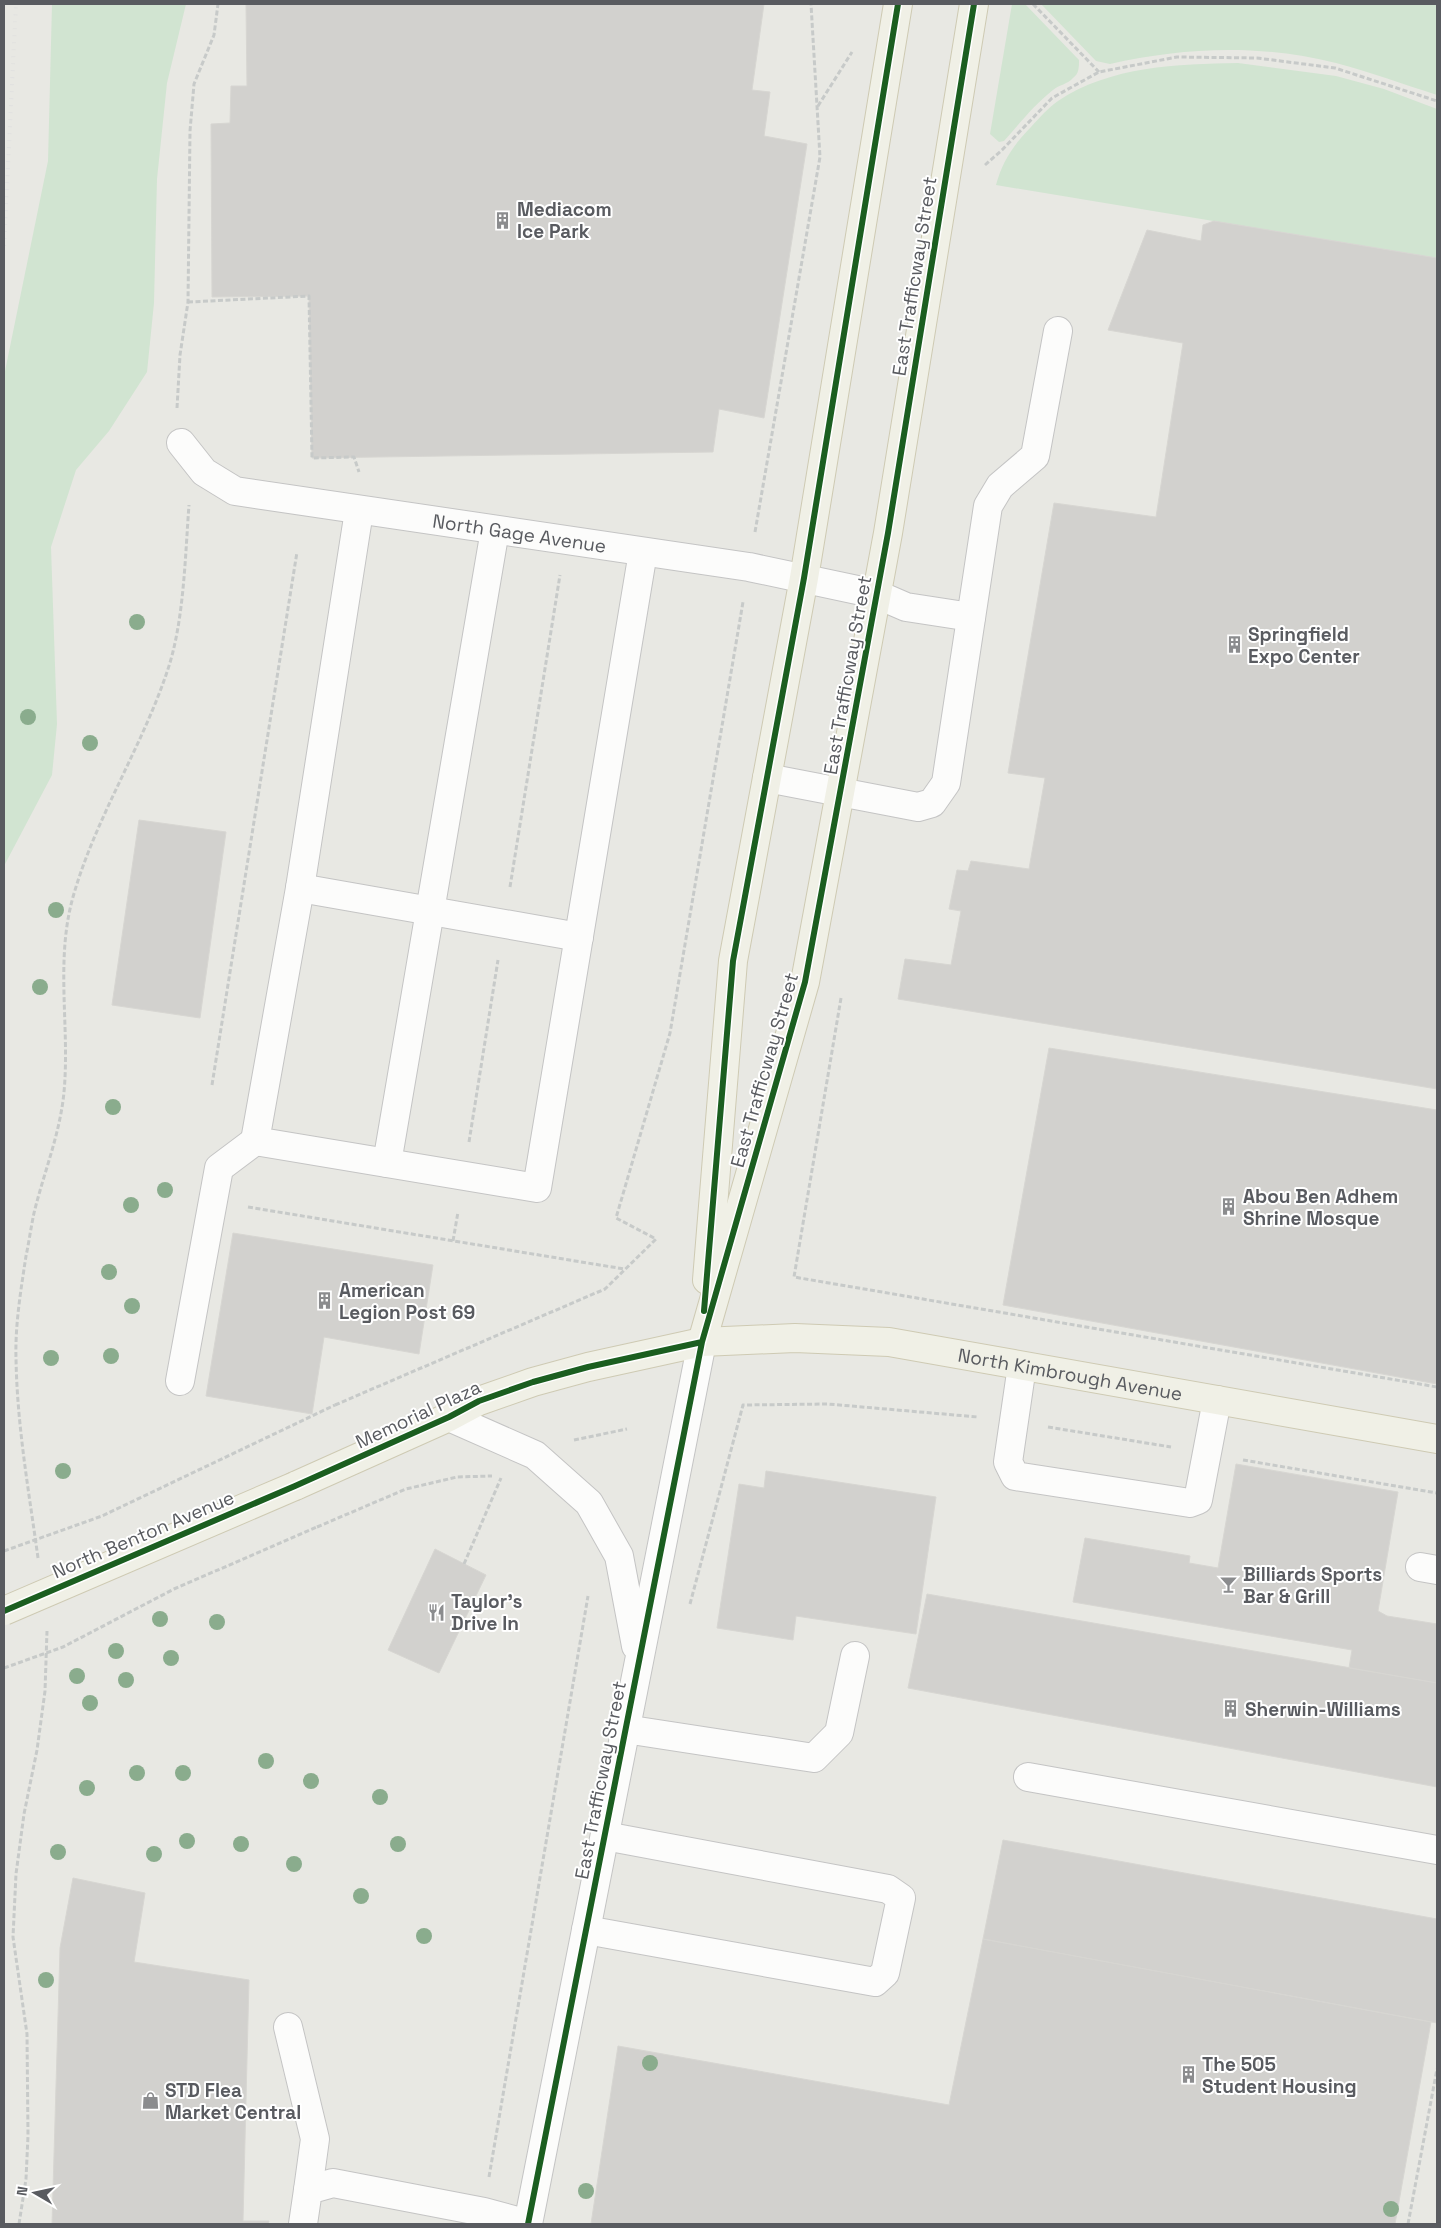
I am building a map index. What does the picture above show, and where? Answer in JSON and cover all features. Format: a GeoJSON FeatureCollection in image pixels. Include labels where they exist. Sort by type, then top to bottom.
{"type":"FeatureCollection","features":[{"type":"Feature","properties":{"kind":"main road","name":"East Trafficway Street"},"geometry":{"type":"LineString","coordinates":[[702,1342],[734,961],[804,578],[898,4]]}},
{"type":"Feature","properties":{"kind":"main road","name":"East Trafficway Street"},"geometry":{"type":"LineString","coordinates":[[702,1342],[805,982],[889,523],[974,4]]}},
{"type":"Feature","properties":{"kind":"main road","name":"North Kimbrough Avenue"},"geometry":{"type":"LineString","coordinates":[[702,1342],[795,1338],[889,1342],[1437,1439]]}},
{"type":"Feature","properties":{"kind":"main road","name":"Memorial Plaza"},"geometry":{"type":"LineString","coordinates":[[295,1486],[449,1417],[479,1400],[533,1382],[588,1367],[702,1342]]}},
{"type":"Feature","properties":{"kind":"main road","name":"North Benton Avenue"},"geometry":{"type":"LineString","coordinates":[[4,1611],[295,1486]]}},
{"type":"Feature","properties":{"kind":"street"},"geometry":{"type":"LineString","coordinates":[[767,778],[918,807],[932,803],[946,784],[988,506],[1000,486],[1035,456],[1058,332]]}},
{"type":"Feature","properties":{"kind":"street","name":"North Gage Avenue"},"geometry":{"type":"LineString","coordinates":[[181,443],[204,472],[235,491],[359,511],[749,567],[876,594],[906,607],[971,617]]}},
{"type":"Feature","properties":{"kind":"street"},"geometry":{"type":"LineString","coordinates":[[180,1381],[219,1168],[255,1141],[300,888],[359,511]]}},
{"type":"Feature","properties":{"kind":"street"},"geometry":{"type":"LineString","coordinates":[[387,1163],[494,530]]}},
{"type":"Feature","properties":{"kind":"street"},"geometry":{"type":"LineString","coordinates":[[255,1141],[537,1188],[643,552]]}},
{"type":"Feature","properties":{"kind":"street"},"geometry":{"type":"LineString","coordinates":[[300,888],[579,938]]}},
{"type":"Feature","properties":{"kind":"street","name":"East Trafficway Street"},"geometry":{"type":"LineString","coordinates":[[528,2224],[702,1342]]}},
{"type":"Feature","properties":{"kind":"street"},"geometry":{"type":"LineString","coordinates":[[1022,1366],[1008,1462],[1015,1476],[1190,1503],[1198,1500],[1217,1400]]}},
{"type":"Feature","properties":{"kind":"street"},"geometry":{"type":"LineString","coordinates":[[449,1417],[535,1455],[589,1504],[619,1556],[639,1660]]}},
{"type":"Feature","properties":{"kind":"street"},"geometry":{"type":"LineString","coordinates":[[625,1729],[814,1758],[839,1733],[855,1656]]}},
{"type":"Feature","properties":{"kind":"street"},"geometry":{"type":"LineString","coordinates":[[1028,1777],[1437,1850]]}},
{"type":"Feature","properties":{"kind":"street"},"geometry":{"type":"LineString","coordinates":[[586,1930],[874,1982],[885,1973],[901,1898],[888,1889],[605,1836]]}},
{"type":"Feature","properties":{"kind":"street"},"geometry":{"type":"LineString","coordinates":[[288,2027],[315,2139],[303,2224]]}},
{"type":"Feature","properties":{"kind":"street"},"geometry":{"type":"LineString","coordinates":[[308,2190],[333,2183],[484,2212],[528,2224]]}},
{"type":"Feature","properties":{"kind":"path"},"geometry":{"type":"LineString","coordinates":[[181,443],[177,402],[180,355],[188,302],[190,131],[194,84],[214,35],[218,4]]}},
{"type":"Feature","properties":{"kind":"path"},"geometry":{"type":"LineString","coordinates":[[4,1551],[102,1516],[335,1406],[605,1289],[656,1239],[616,1218],[670,1032],[820,157],[812,4]]}},
{"type":"Feature","properties":{"kind":"path"},"geometry":{"type":"LineString","coordinates":[[1033,4],[1099,72]]}},
{"type":"Feature","properties":{"kind":"path"},"geometry":{"type":"LineString","coordinates":[[818,108],[855,46]]}},
{"type":"Feature","properties":{"kind":"path"},"geometry":{"type":"LineString","coordinates":[[981,160],[979,169],[1002,150],[1052,98],[1099,72],[1177,57],[1257,58],[1334,68],[1437,102]]}},
{"type":"Feature","properties":{"kind":"path"},"geometry":{"type":"LineString","coordinates":[[188,302],[309,296],[312,458],[354,457],[361,479]]}},
{"type":"Feature","properties":{"kind":"path"},"geometry":{"type":"LineString","coordinates":[[38,1564],[19,1420],[16,1355],[20,1302],[34,1214],[58,1131],[64,1094],[67,1048],[64,957],[72,901],[84,860],[156,703],[168,669],[178,627],[190,498]]}},
{"type":"Feature","properties":{"kind":"path"},"geometry":{"type":"LineString","coordinates":[[212,1085],[297,552]]}},
{"type":"Feature","properties":{"kind":"path"},"geometry":{"type":"LineString","coordinates":[[246,1206],[624,1269]]}},
{"type":"Feature","properties":{"kind":"path"},"geometry":{"type":"LineString","coordinates":[[794,1277],[1437,1387]]}},
{"type":"Feature","properties":{"kind":"path"},"geometry":{"type":"LineString","coordinates":[[743,1405],[828,1404],[953,1413],[1207,1453],[1437,1493]]}},
{"type":"Feature","properties":{"kind":"path"},"geometry":{"type":"LineString","coordinates":[[573,1441],[628,1428]]}},
{"type":"Feature","properties":{"kind":"path"},"geometry":{"type":"LineString","coordinates":[[4,1668],[63,1647],[174,1589],[406,1489],[457,1478],[502,1476],[464,1564]]}},
{"type":"Feature","properties":{"kind":"path"},"geometry":{"type":"LineString","coordinates":[[484,2212],[588,1591]]}},
{"type":"Feature","properties":{"kind":"path"},"geometry":{"type":"LineString","coordinates":[[19,2224],[26,2179],[28,2136],[27,2034],[13,1937],[16,1874],[45,1691],[47,1629]]}},
{"type":"Feature","properties":{"kind":"path"},"geometry":{"type":"LineString","coordinates":[[1408,2224],[1437,2069]]}},
{"type":"Feature","properties":{"kind":"green space"},"geometry":{"type":"Polygon","coordinates":[[[52,4],[186,4],[167,83],[157,179],[154,303],[147,372],[109,431],[76,470],[51,547],[57,724],[52,775],[4,866],[4,376],[48,161],[52,4]]]}},
{"type":"Feature","properties":{"kind":"green space"},"geometry":{"type":"Polygon","coordinates":[[[1012,4],[1025,4],[1079,60],[1079,68],[1078,72],[1069,82],[1055,88],[1027,114],[1004,141],[999,142],[990,134],[1012,4]]]}},
{"type":"Feature","properties":{"kind":"green space"},"geometry":{"type":"Polygon","coordinates":[[[1041,4],[1437,4],[1437,95],[1336,63],[1308,57],[1251,50],[1194,51],[1138,58],[1110,64],[1096,61],[1041,4]]]}},
{"type":"Feature","properties":{"kind":"green space"},"geometry":{"type":"Polygon","coordinates":[[[1238,63],[1336,76],[1384,89],[1437,109],[1437,258],[996,185],[1005,161],[1019,140],[1051,107],[1078,89],[1100,80],[1145,69],[1192,64],[1238,63]]]}},
{"type":"Feature","properties":{"kind":"building","name":"Mediacom Ice Park"},"geometry":{"type":"Polygon","coordinates":[[[246,4],[764,4],[752,90],[770,92],[764,136],[807,144],[764,418],[719,409],[713,452],[312,458],[309,296],[212,297],[211,124],[230,123],[231,86],[247,86],[246,4]]]}},
{"type":"Feature","properties":{"kind":"building","name":"Springfield Expo Center"},"geometry":{"type":"Polygon","coordinates":[[[1214,221],[1437,258],[1437,1089],[898,999],[905,959],[951,965],[961,911],[949,909],[957,870],[968,871],[971,861],[1029,869],[1045,778],[1008,773],[1054,503],[1156,517],[1183,343],[1108,330],[1147,230],[1201,241],[1203,225],[1214,221]]]}},
{"type":"Feature","properties":{"kind":"building"},"geometry":{"type":"Polygon","coordinates":[[[139,820],[226,832],[200,1018],[112,1005],[139,820]]]}},
{"type":"Feature","properties":{"kind":"building","name":"Abou Ben Adhem Shrine Mosque"},"geometry":{"type":"Polygon","coordinates":[[[1049,1048],[1437,1110],[1437,1384],[1003,1305],[1049,1048]]]}},
{"type":"Feature","properties":{"kind":"building","name":"American Legion Post 69"},"geometry":{"type":"Polygon","coordinates":[[[233,1233],[433,1265],[419,1354],[324,1337],[312,1414],[206,1396],[233,1233]]]}},
{"type":"Feature","properties":{"kind":"building","name":"Billiards Sports Bar & Grill"},"geometry":{"type":"Polygon","coordinates":[[[1236,1464],[1398,1492],[1378,1611],[1387,1616],[1437,1624],[1437,1683],[1349,1668],[1352,1650],[1073,1602],[1085,1538],[1190,1556],[1189,1563],[1218,1568],[1236,1464]]]}},
{"type":"Feature","properties":{"kind":"building"},"geometry":{"type":"Polygon","coordinates":[[[766,1471],[936,1497],[916,1634],[796,1616],[793,1640],[717,1628],[739,1484],[764,1488],[766,1471]]]}},
{"type":"Feature","properties":{"kind":"building","name":"Taylor's Drive In"},"geometry":{"type":"Polygon","coordinates":[[[435,1549],[486,1575],[439,1673],[388,1650],[435,1549]]]}},
{"type":"Feature","properties":{"kind":"building","name":"Sherwin-Williams"},"geometry":{"type":"Polygon","coordinates":[[[927,1594],[1437,1683],[1437,1787],[908,1688],[927,1594]]]}},
{"type":"Feature","properties":{"kind":"building"},"geometry":{"type":"Polygon","coordinates":[[[1003,1840],[1437,1919],[1437,2023],[983,1939],[1003,1840]]]}},
{"type":"Feature","properties":{"kind":"building","name":"STD Flea Market Central"},"geometry":{"type":"Polygon","coordinates":[[[73,1878],[145,1893],[134,1962],[249,1980],[243,2221],[269,2221],[268,2224],[52,2224],[60,1948],[73,1878]]]}},
{"type":"Feature","properties":{"kind":"building","name":"The 505 Student Housing"},"geometry":{"type":"Polygon","coordinates":[[[983,1939],[1431,2022],[1395,2224],[591,2224],[618,2046],[949,2105],[983,1939]]]}},
{"type":"Feature","properties":{"kind":"railway"},"geometry":{"type":"LineString","coordinates":[[4,246],[16,4]]}},
{"type":"Feature","properties":{"kind":"cycle path"},"geometry":{"type":"LineString","coordinates":[[704,1311],[733,961],[804,578],[898,4]]}},
{"type":"Feature","properties":{"kind":"cycle path"},"geometry":{"type":"LineString","coordinates":[[528,2224],[702,1342],[805,982],[888,533],[974,4]]}},
{"type":"Feature","properties":{"kind":"cycle path"},"geometry":{"type":"LineString","coordinates":[[4,1611],[295,1486],[449,1417],[479,1401],[533,1382],[588,1367],[702,1342]]}},
{"type":"Feature","properties":{"kind":"place","name":"Mediacom Ice Park"},"geometry":{"type":"Point","coordinates":[503,220]}},
{"type":"Feature","properties":{"kind":"place","name":"Springfield Expo Center"},"geometry":{"type":"Point","coordinates":[1234,645]}},
{"type":"Feature","properties":{"kind":"place","name":"Abou Ben Adhem Shrine Mosque"},"geometry":{"type":"Point","coordinates":[1229,1207]}},
{"type":"Feature","properties":{"kind":"place","name":"American Legion Post 69"},"geometry":{"type":"Point","coordinates":[325,1301]}},
{"type":"Feature","properties":{"kind":"place","name":"Billiards Sports Bar & Grill"},"geometry":{"type":"Point","coordinates":[1229,1585]}},
{"type":"Feature","properties":{"kind":"place","name":"Taylor's Drive In"},"geometry":{"type":"Point","coordinates":[437,1612]}},
{"type":"Feature","properties":{"kind":"place","name":"Sherwin-Williams"},"geometry":{"type":"Point","coordinates":[1231,1709]}},
{"type":"Feature","properties":{"kind":"place","name":"The 505 Student Housing"},"geometry":{"type":"Point","coordinates":[1188,2075]}},
{"type":"Feature","properties":{"kind":"place","name":"STD Flea Market Central"},"geometry":{"type":"Point","coordinates":[151,2101]}}]}
